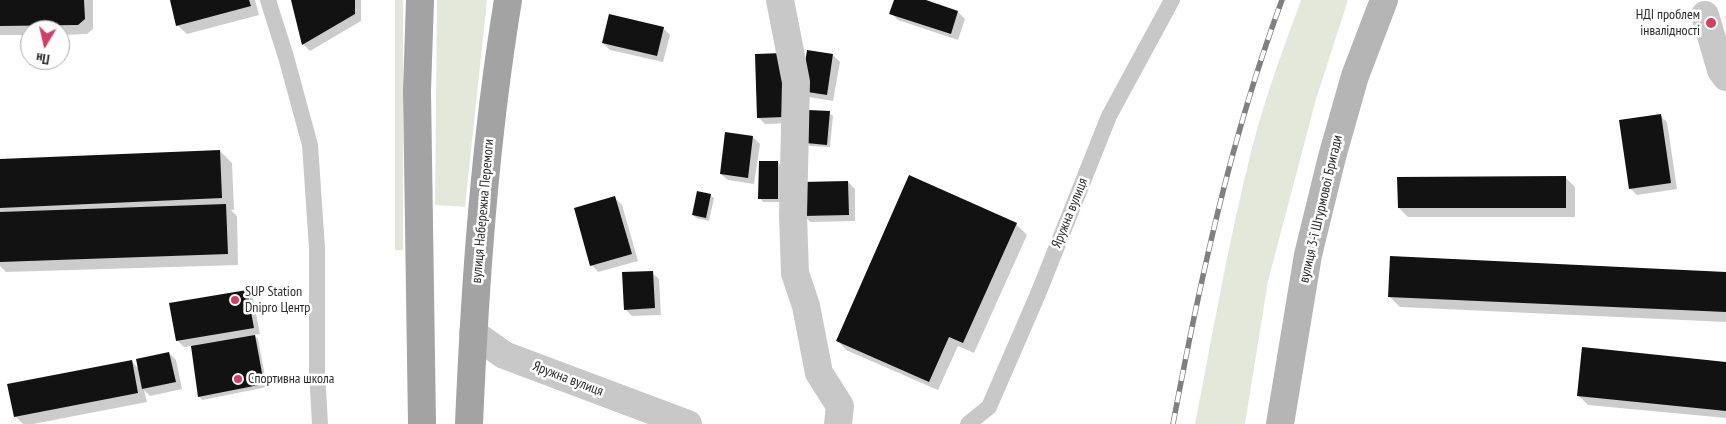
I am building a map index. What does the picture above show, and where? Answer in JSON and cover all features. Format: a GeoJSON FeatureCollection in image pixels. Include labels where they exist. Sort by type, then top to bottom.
{"type":"FeatureCollection","features":[{"type":"Feature","properties":{"kind":"main road"},"geometry":{"type":"LineString","coordinates":[[420,0],[417,91],[422,424]]}},
{"type":"Feature","properties":{"kind":"main road","name":"вулиця Набережна Перемоги"},"geometry":{"type":"LineString","coordinates":[[469,424],[473,333],[489,144],[508,0]]}},
{"type":"Feature","properties":{"kind":"main road","name":"вулиця 3-ї Штурмової Бригади"},"geometry":{"type":"LineString","coordinates":[[1280,424],[1308,255],[1355,76],[1384,0]]}},
{"type":"Feature","properties":{"kind":"street"},"geometry":{"type":"LineString","coordinates":[[780,0],[796,82],[793,216],[795,273],[806,306],[819,373],[840,406],[838,424]]}},
{"type":"Feature","properties":{"kind":"street"},"geometry":{"type":"LineString","coordinates":[[1705,15],[1721,70],[1726,77]]}},
{"type":"Feature","properties":{"kind":"street","name":"Яружна вулиця"},"geometry":{"type":"LineString","coordinates":[[473,333],[504,355],[674,421]]}},
{"type":"Feature","properties":{"kind":"lane"},"geometry":{"type":"LineString","coordinates":[[268,0],[310,145],[317,248],[317,371],[320,424]]}},
{"type":"Feature","properties":{"kind":"lane","name":"Яружна вулиця"},"geometry":{"type":"LineString","coordinates":[[968,424],[989,407],[1038,294],[1109,116],[1172,0]]}},
{"type":"Feature","properties":{"kind":"shaded area"},"geometry":{"type":"Polygon","coordinates":[[[395,0],[403,0],[403,250],[395,250],[395,0]]]}},
{"type":"Feature","properties":{"kind":"shaded area"},"geometry":{"type":"Polygon","coordinates":[[[437,0],[487,0],[465,207],[435,205],[437,0]]]}},
{"type":"Feature","properties":{"kind":"shaded area"},"geometry":{"type":"Polygon","coordinates":[[[1301,0],[1348,0],[1316,99],[1268,281],[1245,424],[1195,424],[1229,251],[1252,148],[1268,92],[1301,0]]]}},
{"type":"Feature","properties":{"kind":"building"},"geometry":{"type":"Polygon","coordinates":[[[0,0],[84,0],[85,19],[78,25],[70,25],[70,20],[20,20],[20,26],[0,26],[0,0]]]}},
{"type":"Feature","properties":{"kind":"building"},"geometry":{"type":"Polygon","coordinates":[[[170,0],[249,0],[251,6],[176,26],[170,0]]]}},
{"type":"Feature","properties":{"kind":"building"},"geometry":{"type":"Polygon","coordinates":[[[291,0],[355,0],[355,14],[302,45],[291,0]]]}},
{"type":"Feature","properties":{"kind":"building"},"geometry":{"type":"Polygon","coordinates":[[[894,0],[926,0],[958,11],[951,34],[889,14],[894,0]]]}},
{"type":"Feature","properties":{"kind":"building"},"geometry":{"type":"Polygon","coordinates":[[[609,14],[664,27],[657,56],[602,43],[609,14]]]}},
{"type":"Feature","properties":{"kind":"building"},"geometry":{"type":"Polygon","coordinates":[[[807,50],[833,54],[827,95],[801,91],[807,50]]]}},
{"type":"Feature","properties":{"kind":"building"},"geometry":{"type":"Polygon","coordinates":[[[784,53],[785,117],[757,118],[755,54],[784,53]]]}},
{"type":"Feature","properties":{"kind":"building"},"geometry":{"type":"Polygon","coordinates":[[[808,110],[830,111],[827,145],[806,143],[808,110]]]}},
{"type":"Feature","properties":{"kind":"building"},"geometry":{"type":"Polygon","coordinates":[[[1661,114],[1671,183],[1629,189],[1619,120],[1661,114]]]}},
{"type":"Feature","properties":{"kind":"building"},"geometry":{"type":"Polygon","coordinates":[[[725,132],[753,136],[748,178],[720,174],[725,132]]]}},
{"type":"Feature","properties":{"kind":"building"},"geometry":{"type":"Polygon","coordinates":[[[220,150],[222,198],[0,208],[0,159],[220,150]]]}},
{"type":"Feature","properties":{"kind":"building"},"geometry":{"type":"Polygon","coordinates":[[[759,161],[778,161],[778,199],[758,199],[759,161]]]}},
{"type":"Feature","properties":{"kind":"building"},"geometry":{"type":"Polygon","coordinates":[[[909,175],[1017,223],[963,343],[949,337],[929,382],[836,341],[909,175]]]}},
{"type":"Feature","properties":{"kind":"building"},"geometry":{"type":"Polygon","coordinates":[[[1566,176],[1566,208],[1398,208],[1397,177],[1566,176]]]}},
{"type":"Feature","properties":{"kind":"building"},"geometry":{"type":"Polygon","coordinates":[[[848,181],[849,215],[802,216],[802,182],[848,181]]]}},
{"type":"Feature","properties":{"kind":"building"},"geometry":{"type":"Polygon","coordinates":[[[697,191],[711,194],[706,218],[692,215],[697,191]]]}},
{"type":"Feature","properties":{"kind":"building"},"geometry":{"type":"Polygon","coordinates":[[[615,196],[632,254],[590,266],[574,208],[615,196]]]}},
{"type":"Feature","properties":{"kind":"building"},"geometry":{"type":"Polygon","coordinates":[[[226,204],[228,254],[0,262],[0,212],[226,204]]]}},
{"type":"Feature","properties":{"kind":"building"},"geometry":{"type":"Polygon","coordinates":[[[1390,256],[1726,272],[1726,312],[1388,297],[1390,256]]]}},
{"type":"Feature","properties":{"kind":"building"},"geometry":{"type":"Polygon","coordinates":[[[653,271],[655,308],[624,310],[622,272],[653,271]]]}},
{"type":"Feature","properties":{"kind":"building"},"geometry":{"type":"Polygon","coordinates":[[[247,290],[254,328],[176,341],[169,303],[247,290]]]}},
{"type":"Feature","properties":{"kind":"building"},"geometry":{"type":"Polygon","coordinates":[[[255,335],[264,384],[198,397],[191,346],[255,335]]]}},
{"type":"Feature","properties":{"kind":"building"},"geometry":{"type":"Polygon","coordinates":[[[1582,347],[1726,362],[1726,411],[1577,396],[1582,347]]]}},
{"type":"Feature","properties":{"kind":"building"},"geometry":{"type":"Polygon","coordinates":[[[169,352],[176,382],[142,389],[136,359],[169,352]]]}},
{"type":"Feature","properties":{"kind":"building"},"geometry":{"type":"Polygon","coordinates":[[[132,360],[138,393],[14,417],[7,384],[132,360]]]}},
{"type":"Feature","properties":{"kind":"railway"},"geometry":{"type":"LineString","coordinates":[[1173,424],[1194,316],[1218,209],[1247,104],[1282,0]]}},
{"type":"Feature","properties":{"kind":"place","name":"НДІ проблем інвалідності"},"geometry":{"type":"Point","coordinates":[1711,23]}},
{"type":"Feature","properties":{"kind":"place","name":"SUP Station Dnipro Центр"},"geometry":{"type":"Point","coordinates":[235,300]}},
{"type":"Feature","properties":{"kind":"place","name":"Спортивна школа"},"geometry":{"type":"Point","coordinates":[238,379]}}]}
